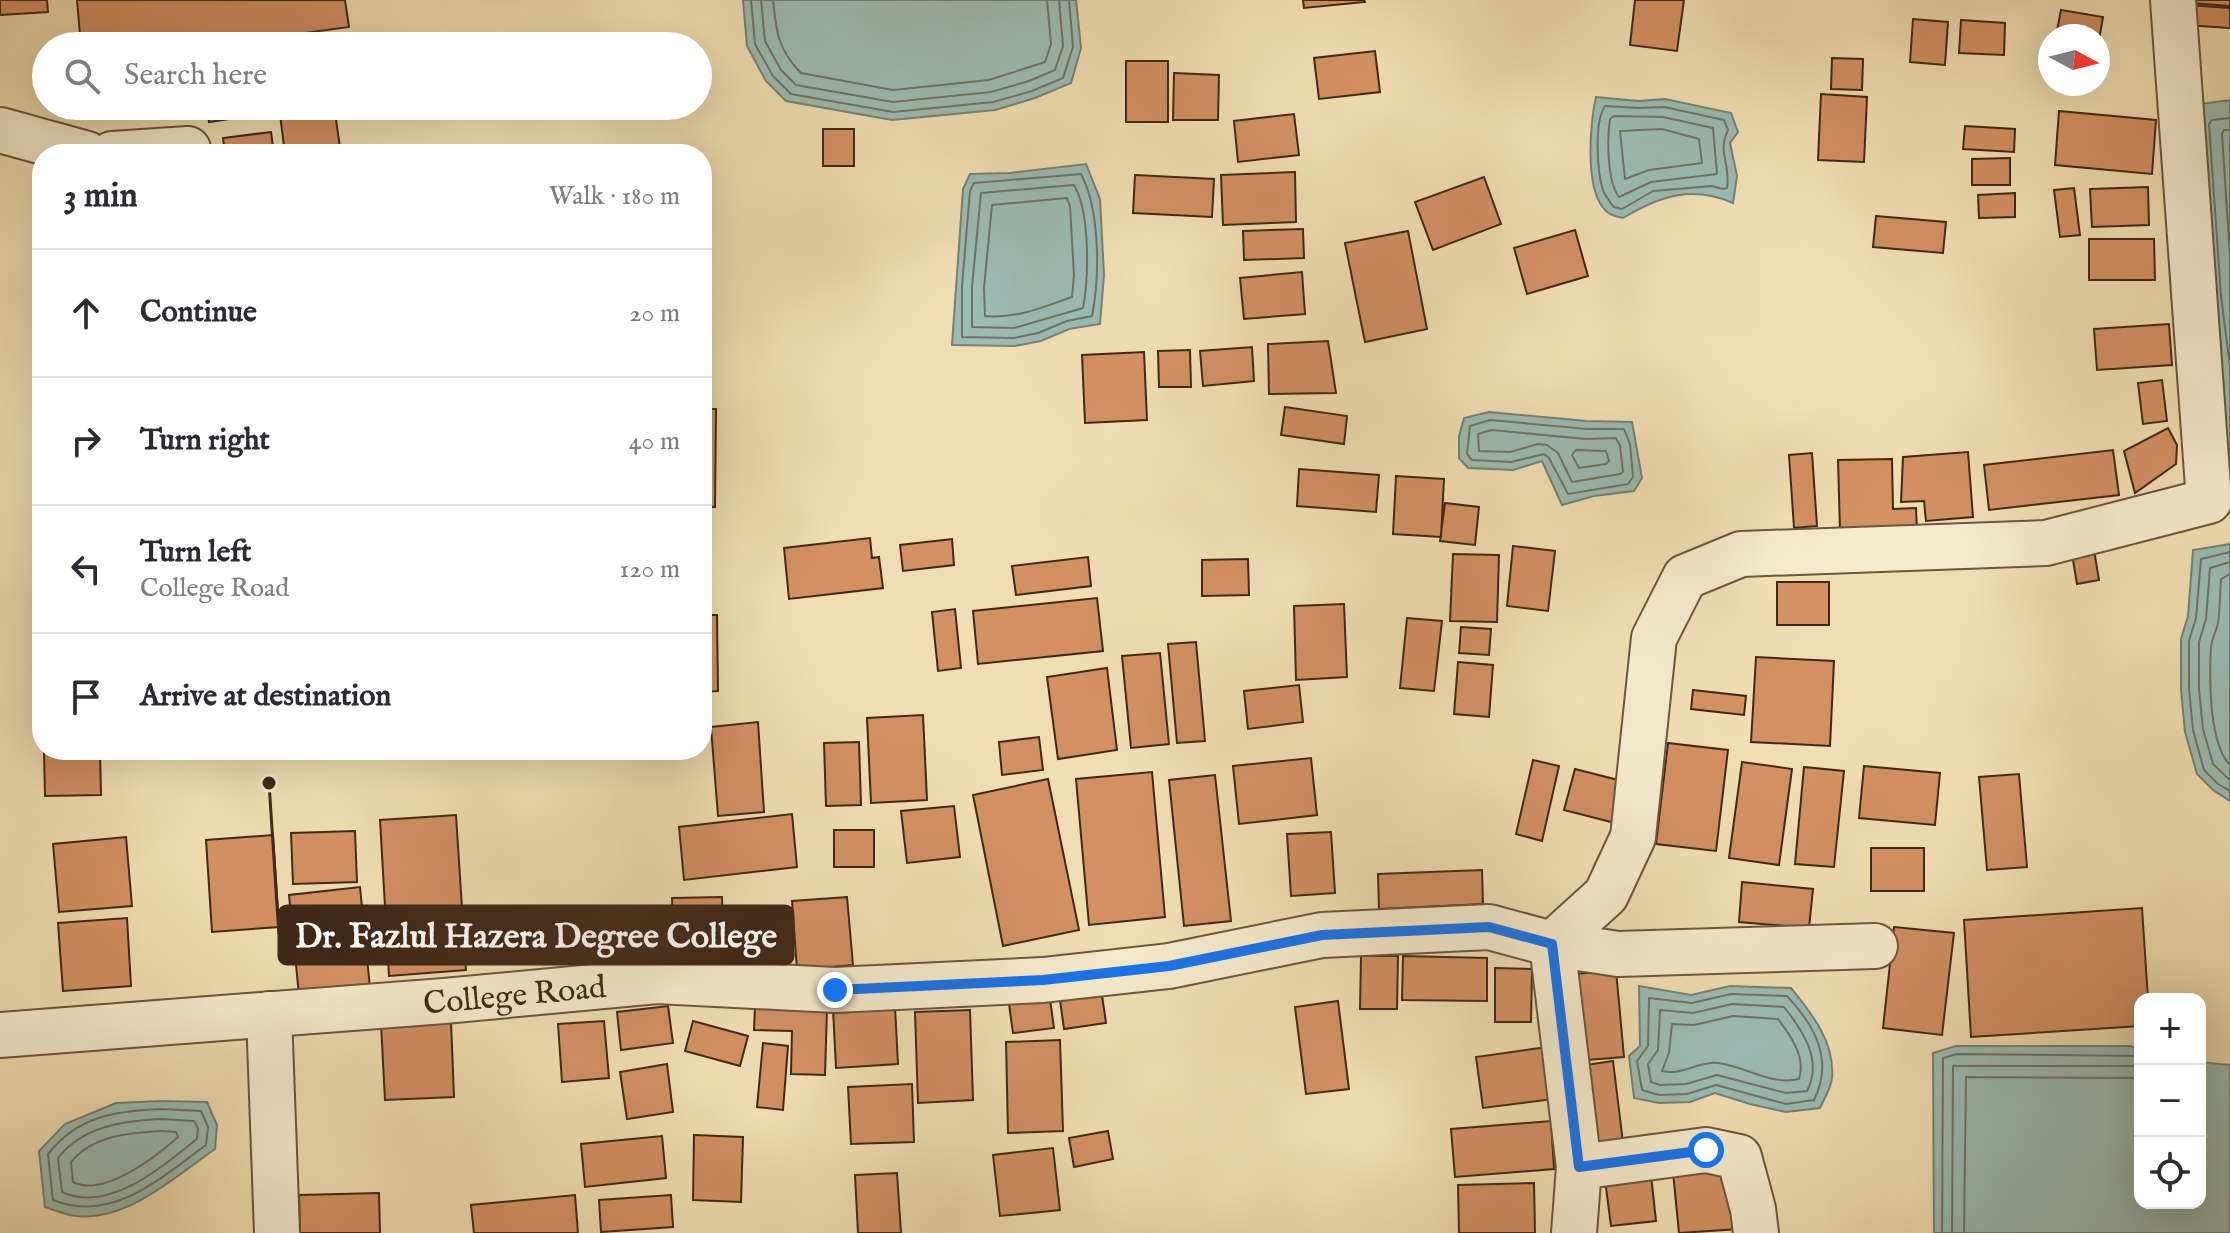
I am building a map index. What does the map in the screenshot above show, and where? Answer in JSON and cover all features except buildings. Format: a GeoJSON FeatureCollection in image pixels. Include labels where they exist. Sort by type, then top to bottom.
{"type":"FeatureCollection","features":[{"type":"Feature","properties":{"kind":"street"},"geometry":{"type":"LineString","coordinates":[[1574,1233],[1579,1167],[1552,944],[1606,895],[1633,837],[1654,638],[1685,577],[1741,554],[2046,543],[2219,499],[2173,0]]}},
{"type":"Feature","properties":{"kind":"street"},"geometry":{"type":"LineString","coordinates":[[0,130],[51,144]]}},
{"type":"Feature","properties":{"kind":"street","name":"College Road"},"geometry":{"type":"LineString","coordinates":[[0,1035],[657,981],[835,990],[1043,980],[1169,966],[1322,935],[1489,927],[1552,944],[1618,954],[1875,946]]}},
{"type":"Feature","properties":{"kind":"street"},"geometry":{"type":"LineString","coordinates":[[269,1014],[277,1233]]}},
{"type":"Feature","properties":{"kind":"street"},"geometry":{"type":"LineString","coordinates":[[1579,1167],[1706,1150],[1739,1157],[1756,1233]]}},
{"type":"Feature","properties":{"kind":"water"},"geometry":{"type":"Polygon","coordinates":[[[743,0],[1076,0],[1081,48],[1071,83],[1035,98],[995,110],[892,120],[786,101],[766,81],[747,46],[743,0]]]}},
{"type":"Feature","properties":{"kind":"water"},"geometry":{"type":"Polygon","coordinates":[[[1596,97],[1638,101],[1665,99],[1731,113],[1738,132],[1730,143],[1737,176],[1733,203],[1690,194],[1663,199],[1623,218],[1610,214],[1601,205],[1592,177],[1591,141],[1596,97]]]}},
{"type":"Feature","properties":{"kind":"water"},"geometry":{"type":"Polygon","coordinates":[[[2230,100],[2230,454],[2223,455],[2193,105],[2230,100]]]}},
{"type":"Feature","properties":{"kind":"water"},"geometry":{"type":"Polygon","coordinates":[[[1086,164],[1100,199],[1104,275],[1100,324],[1069,329],[1041,341],[1015,346],[952,345],[963,189],[970,174],[1010,173],[1086,164]]]}},
{"type":"Feature","properties":{"kind":"water"},"geometry":{"type":"Polygon","coordinates":[[[1489,412],[1632,422],[1642,478],[1634,491],[1594,496],[1562,505],[1542,461],[1513,470],[1468,468],[1459,458],[1459,436],[1464,418],[1489,412]]]}},
{"type":"Feature","properties":{"kind":"water"},"geometry":{"type":"Polygon","coordinates":[[[2230,544],[2230,801],[2197,774],[2185,732],[2181,639],[2188,616],[2193,550],[2230,544]]]}},
{"type":"Feature","properties":{"kind":"water"},"geometry":{"type":"Polygon","coordinates":[[[1639,986],[1691,995],[1730,986],[1791,988],[1814,1018],[1830,1052],[1831,1082],[1820,1108],[1786,1112],[1715,1093],[1690,1102],[1659,1103],[1634,1098],[1629,1056],[1640,1046],[1639,986]]]}},
{"type":"Feature","properties":{"kind":"water"},"geometry":{"type":"Polygon","coordinates":[[[1956,1046],[2134,1047],[2134,1209],[2206,1209],[2206,1063],[2230,1065],[2230,1233],[1934,1233],[1933,1053],[1956,1046]]]}},
{"type":"Feature","properties":{"kind":"water"},"geometry":{"type":"Polygon","coordinates":[[[207,1102],[217,1125],[215,1149],[150,1195],[114,1212],[76,1216],[45,1207],[39,1151],[65,1124],[116,1103],[207,1102]]]}},
{"type":"Feature","properties":{"kind":"place","name":"Dr. Fazlul Hazera Degree College"},"geometry":{"type":"Point","coordinates":[269,783]}},
{"type":"Feature","properties":{"kind":"route"},"geometry":{"type":"LineString","coordinates":[[835,990],[1043,980],[1169,966],[1322,935],[1489,927],[1552,944],[1579,1167],[1706,1150]]}}]}
